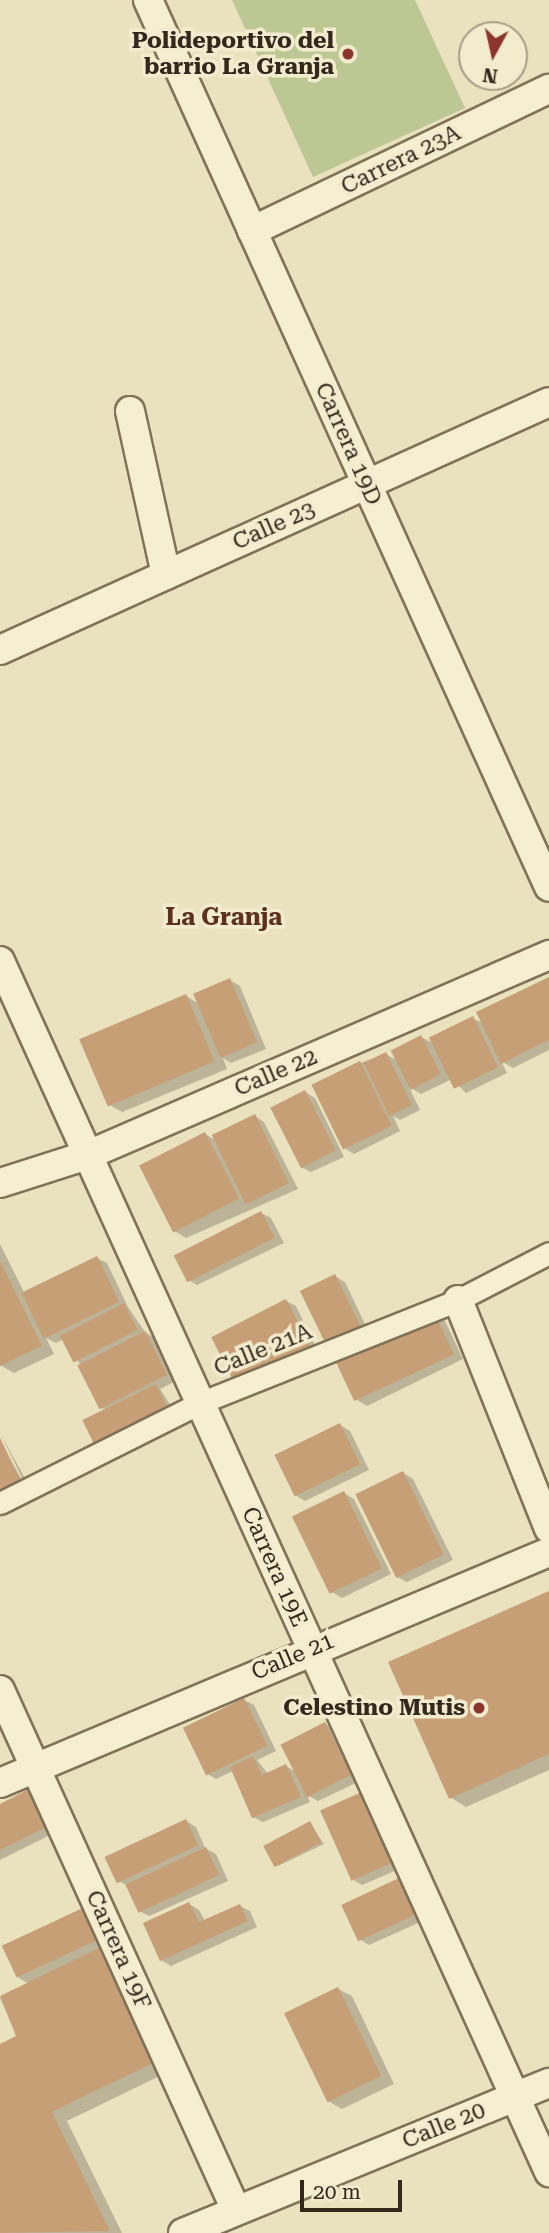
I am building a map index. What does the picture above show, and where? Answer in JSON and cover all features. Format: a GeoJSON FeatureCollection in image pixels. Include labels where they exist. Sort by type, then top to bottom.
{"type":"FeatureCollection","features":[{"type":"Feature","properties":{"kind":"street","name":"Carrera 19D"},"geometry":{"type":"LineString","coordinates":[[148,0],[549,887]]}},
{"type":"Feature","properties":{"kind":"street","name":"Carrera 23A"},"geometry":{"type":"LineString","coordinates":[[252,231],[549,89]]}},
{"type":"Feature","properties":{"kind":"street","name":"Calle 23"},"geometry":{"type":"LineString","coordinates":[[0,650],[549,402]]}},
{"type":"Feature","properties":{"kind":"street"},"geometry":{"type":"LineString","coordinates":[[130,411],[166,575]]}},
{"type":"Feature","properties":{"kind":"street","name":"Calle 22"},"geometry":{"type":"LineString","coordinates":[[0,1182],[88,1155],[549,954]]}},
{"type":"Feature","properties":{"kind":"street","name":"Carrera 19E"},"geometry":{"type":"LineString","coordinates":[[0,961],[549,2172]]}},
{"type":"Feature","properties":{"kind":"street","name":"Calle 21A"},"geometry":{"type":"LineString","coordinates":[[0,1503],[202,1402],[458,1300],[549,1253]]}},
{"type":"Feature","properties":{"kind":"street"},"geometry":{"type":"LineString","coordinates":[[458,1300],[549,1528]]}},
{"type":"Feature","properties":{"kind":"street","name":"Calle 21"},"geometry":{"type":"LineString","coordinates":[[0,1783],[310,1649],[549,1552]]}},
{"type":"Feature","properties":{"kind":"street","name":"Carrera 19F"},"geometry":{"type":"LineString","coordinates":[[0,1690],[236,2210]]}},
{"type":"Feature","properties":{"kind":"street","name":"Calle 20"},"geometry":{"type":"LineString","coordinates":[[183,2233],[549,2083]]}},
{"type":"Feature","properties":{"kind":"green space","name":"Polideportivo del barrio La Granja"},"geometry":{"type":"Polygon","coordinates":[[[232,0],[415,0],[465,108],[313,177],[232,0]]]}},
{"type":"Feature","properties":{"kind":"building"},"geometry":{"type":"Polygon","coordinates":[[[549,977],[549,1040],[501,1064],[476,1012],[549,977]]]}},
{"type":"Feature","properties":{"kind":"building"},"geometry":{"type":"Polygon","coordinates":[[[230,978],[257,1042],[221,1058],[193,994],[230,978]]]}},
{"type":"Feature","properties":{"kind":"building"},"geometry":{"type":"Polygon","coordinates":[[[186,994],[215,1061],[108,1107],[79,1039],[186,994]]]}},
{"type":"Feature","properties":{"kind":"building"},"geometry":{"type":"Polygon","coordinates":[[[473,1016],[498,1067],[454,1089],[429,1037],[473,1016]]]}},
{"type":"Feature","properties":{"kind":"building"},"geometry":{"type":"Polygon","coordinates":[[[421,1035],[441,1074],[411,1090],[391,1050],[421,1035]]]}},
{"type":"Feature","properties":{"kind":"building"},"geometry":{"type":"Polygon","coordinates":[[[386,1052],[412,1105],[389,1116],[364,1063],[386,1052]]]}},
{"type":"Feature","properties":{"kind":"building"},"geometry":{"type":"Polygon","coordinates":[[[360,1061],[392,1126],[343,1149],[311,1085],[360,1061]]]}},
{"type":"Feature","properties":{"kind":"building"},"geometry":{"type":"Polygon","coordinates":[[[305,1090],[336,1151],[301,1168],[270,1108],[305,1090]]]}},
{"type":"Feature","properties":{"kind":"building"},"geometry":{"type":"Polygon","coordinates":[[[255,1114],[289,1183],[246,1204],[212,1135],[255,1114]]]}},
{"type":"Feature","properties":{"kind":"building"},"geometry":{"type":"Polygon","coordinates":[[[205,1132],[239,1199],[173,1232],[139,1166],[205,1132]]]}},
{"type":"Feature","properties":{"kind":"building"},"geometry":{"type":"Polygon","coordinates":[[[261,1211],[275,1238],[187,1282],[174,1255],[261,1211]]]}},
{"type":"Feature","properties":{"kind":"building"},"geometry":{"type":"Polygon","coordinates":[[[97,1256],[119,1302],[44,1339],[22,1293],[97,1256]]]}},
{"type":"Feature","properties":{"kind":"building"},"geometry":{"type":"Polygon","coordinates":[[[0,1261],[42,1346],[0,1366],[0,1261]]]}},
{"type":"Feature","properties":{"kind":"building"},"geometry":{"type":"Polygon","coordinates":[[[335,1274],[364,1333],[329,1350],[300,1291],[335,1274]]]}},
{"type":"Feature","properties":{"kind":"building"},"geometry":{"type":"Polygon","coordinates":[[[286,1299],[312,1350],[237,1388],[211,1337],[286,1299]]]}},
{"type":"Feature","properties":{"kind":"building"},"geometry":{"type":"Polygon","coordinates":[[[124,1303],[138,1330],[73,1362],[60,1336],[124,1303]]]}},
{"type":"Feature","properties":{"kind":"building"},"geometry":{"type":"Polygon","coordinates":[[[434,1312],[454,1355],[354,1401],[334,1358],[434,1312]]]}},
{"type":"Feature","properties":{"kind":"building"},"geometry":{"type":"Polygon","coordinates":[[[145,1331],[167,1375],[100,1409],[77,1366],[145,1331]]]}},
{"type":"Feature","properties":{"kind":"building"},"geometry":{"type":"Polygon","coordinates":[[[156,1384],[170,1413],[96,1449],[82,1420],[156,1384]]]}},
{"type":"Feature","properties":{"kind":"building"},"geometry":{"type":"Polygon","coordinates":[[[340,1423],[360,1464],[295,1496],[274,1455],[340,1423]]]}},
{"type":"Feature","properties":{"kind":"building"},"geometry":{"type":"Polygon","coordinates":[[[0,1438],[23,1485],[0,1497],[0,1438]]]}},
{"type":"Feature","properties":{"kind":"building"},"geometry":{"type":"Polygon","coordinates":[[[403,1471],[444,1555],[396,1578],[355,1494],[403,1471]]]}},
{"type":"Feature","properties":{"kind":"building"},"geometry":{"type":"Polygon","coordinates":[[[344,1491],[382,1568],[330,1594],[292,1516],[344,1491]]]}},
{"type":"Feature","properties":{"kind":"building","name":"Celestino Mutis"},"geometry":{"type":"Polygon","coordinates":[[[549,1591],[549,1754],[449,1799],[388,1662],[549,1591]]]}},
{"type":"Feature","properties":{"kind":"building"},"geometry":{"type":"Polygon","coordinates":[[[244,1698],[267,1746],[206,1775],[183,1728],[244,1698]]]}},
{"type":"Feature","properties":{"kind":"building"},"geometry":{"type":"Polygon","coordinates":[[[325,1722],[352,1775],[307,1797],[280,1745],[325,1722]]]}},
{"type":"Feature","properties":{"kind":"building"},"geometry":{"type":"Polygon","coordinates":[[[253,1756],[262,1775],[286,1764],[301,1797],[252,1818],[230,1767],[253,1756]]]}},
{"type":"Feature","properties":{"kind":"building"},"geometry":{"type":"Polygon","coordinates":[[[29,1789],[47,1827],[0,1850],[0,1804],[29,1789]]]}},
{"type":"Feature","properties":{"kind":"building"},"geometry":{"type":"Polygon","coordinates":[[[364,1791],[395,1861],[351,1881],[320,1811],[364,1791]]]}},
{"type":"Feature","properties":{"kind":"building"},"geometry":{"type":"Polygon","coordinates":[[[186,1819],[198,1845],[117,1883],[104,1857],[186,1819]]]}},
{"type":"Feature","properties":{"kind":"building"},"geometry":{"type":"Polygon","coordinates":[[[310,1821],[321,1842],[274,1867],[263,1846],[310,1821]]]}},
{"type":"Feature","properties":{"kind":"building"},"geometry":{"type":"Polygon","coordinates":[[[206,1847],[219,1875],[138,1913],[125,1885],[206,1847]]]}},
{"type":"Feature","properties":{"kind":"building"},"geometry":{"type":"Polygon","coordinates":[[[401,1877],[418,1913],[358,1941],[341,1905],[401,1877]]]}},
{"type":"Feature","properties":{"kind":"building"},"geometry":{"type":"Polygon","coordinates":[[[189,1902],[199,1922],[240,1904],[248,1921],[160,1961],[143,1923],[189,1902]]]}},
{"type":"Feature","properties":{"kind":"building"},"geometry":{"type":"Polygon","coordinates":[[[87,1906],[102,1938],[17,1977],[2,1946],[87,1906]]]}},
{"type":"Feature","properties":{"kind":"building"},"geometry":{"type":"Polygon","coordinates":[[[99,1948],[155,2062],[52,2112],[110,2231],[0,2233],[0,2044],[16,2036],[0,1996],[99,1948]]]}},
{"type":"Feature","properties":{"kind":"building"},"geometry":{"type":"Polygon","coordinates":[[[338,1987],[381,2076],[327,2102],[284,2013],[338,1987]]]}},
{"type":"Feature","properties":{"kind":"place","name":"Polideportivo del barrio La Granja"},"geometry":{"type":"Point","coordinates":[348,54]}},
{"type":"Feature","properties":{"kind":"place","name":"Celestino Mutis"},"geometry":{"type":"Point","coordinates":[479,1708]}},
{"type":"Feature","properties":{"kind":"district","name":"La Granja"},"geometry":{"type":"Point","coordinates":[224,918]}}]}
